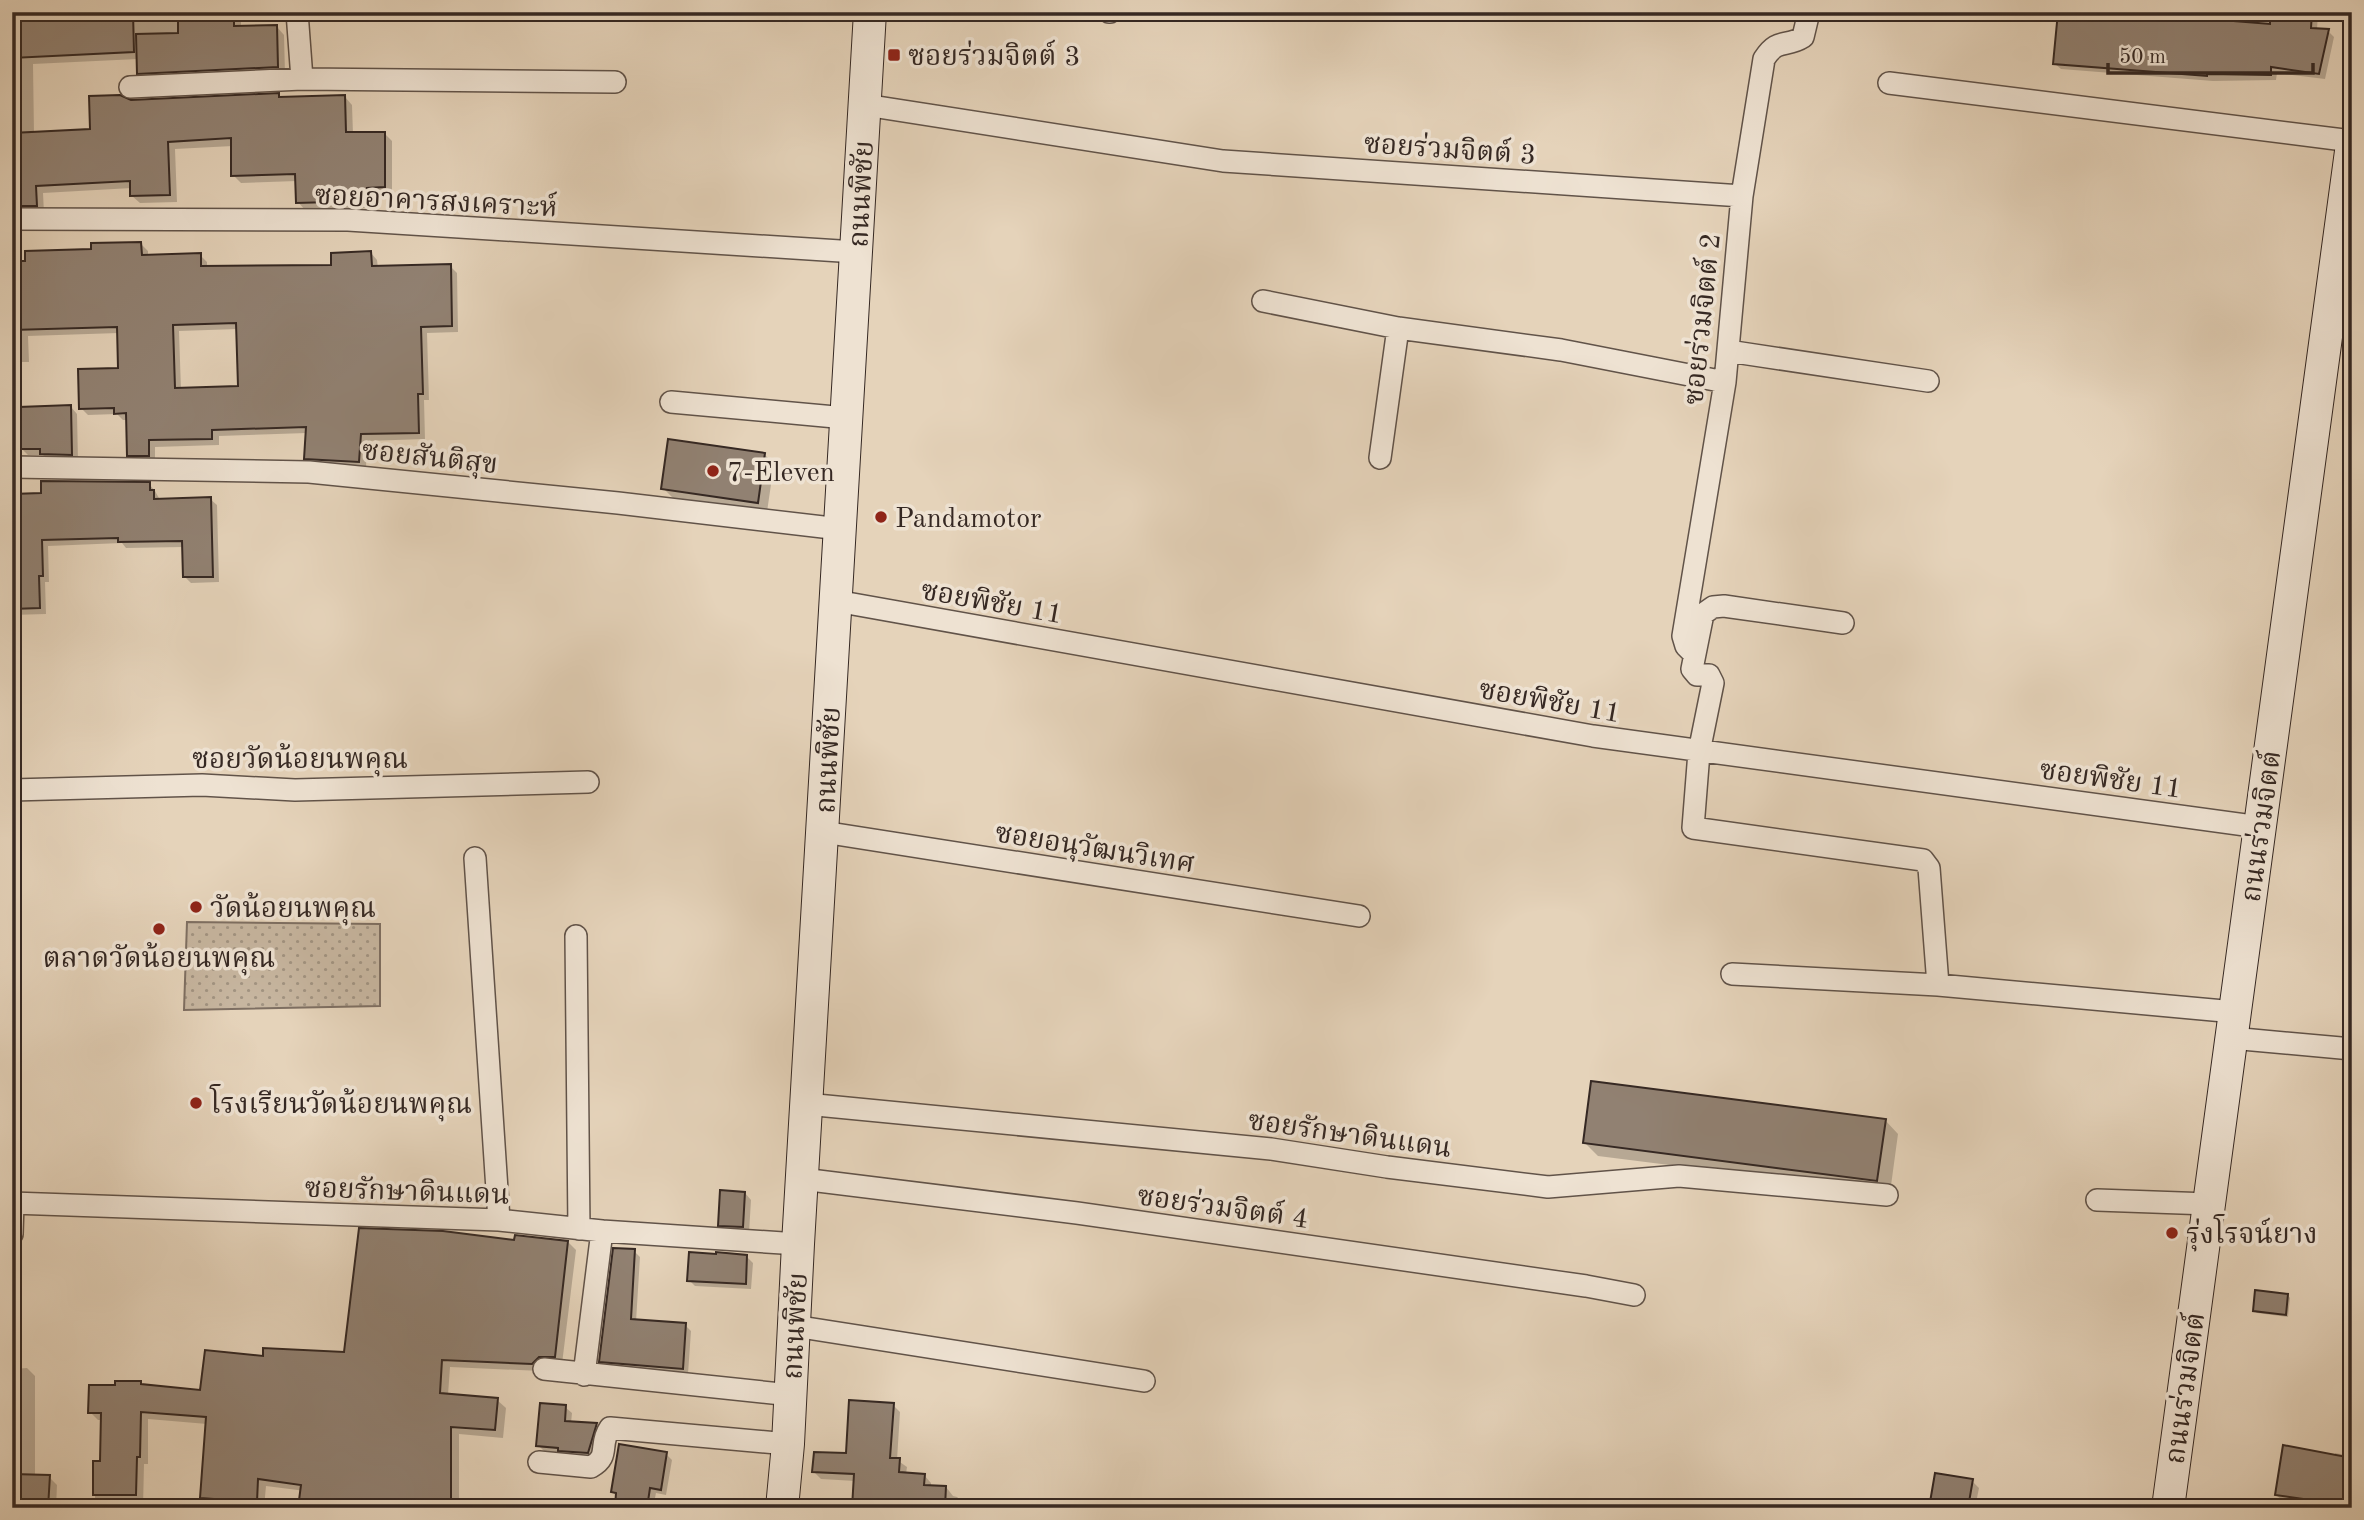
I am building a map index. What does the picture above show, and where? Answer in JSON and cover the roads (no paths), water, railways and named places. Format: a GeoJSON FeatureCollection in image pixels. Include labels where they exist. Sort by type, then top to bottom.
{"type":"FeatureCollection","features":[{"type":"Feature","properties":{"kind":"street"},"geometry":{"type":"LineString","coordinates":[[297,12],[302,79]]}},
{"type":"Feature","properties":{"kind":"street","name":"ถนนพิชัย"},"geometry":{"type":"LineString","coordinates":[[782,1508],[791,1395],[870,12]]}},
{"type":"Feature","properties":{"kind":"street","name":"ซอยร่วมจิตต์ 2"},"geometry":{"type":"LineString","coordinates":[[1693,654],[1686,646],[1684,636],[1725,382],[1742,196],[1764,59],[1771,49],[1781,43],[1796,42],[1804,37],[1810,12]]}},
{"type":"Feature","properties":{"kind":"street"},"geometry":{"type":"LineString","coordinates":[[130,87],[302,79],[615,82]]}},
{"type":"Feature","properties":{"kind":"street"},"geometry":{"type":"LineString","coordinates":[[1889,83],[2352,143]]}},
{"type":"Feature","properties":{"kind":"street","name":"ซอยร่วมจิตต์ 3"},"geometry":{"type":"LineString","coordinates":[[865,105],[1223,160],[1742,196]]}},
{"type":"Feature","properties":{"kind":"street","name":"ถนนร่วมจิตต์"},"geometry":{"type":"LineString","coordinates":[[2168,1508],[2352,143]]}},
{"type":"Feature","properties":{"kind":"street","name":"ซอยอาคารสงเคราะห์"},"geometry":{"type":"LineString","coordinates":[[12,219],[348,220],[856,252]]}},
{"type":"Feature","properties":{"kind":"street"},"geometry":{"type":"LineString","coordinates":[[1262,301],[1398,328],[1561,350],[1725,382]]}},
{"type":"Feature","properties":{"kind":"street"},"geometry":{"type":"LineString","coordinates":[[1380,458],[1398,328]]}},
{"type":"Feature","properties":{"kind":"street"},"geometry":{"type":"LineString","coordinates":[[1728,351],[1928,381]]}},
{"type":"Feature","properties":{"kind":"street"},"geometry":{"type":"LineString","coordinates":[[671,402],[846,418]]}},
{"type":"Feature","properties":{"kind":"street","name":"ซอยสันติสุข"},"geometry":{"type":"LineString","coordinates":[[12,467],[309,472],[618,503],[840,529]]}},
{"type":"Feature","properties":{"kind":"street","name":"ซอยพิชัย 11"},"geometry":{"type":"LineString","coordinates":[[836,601],[1593,736],[2260,827]]}},
{"type":"Feature","properties":{"kind":"street"},"geometry":{"type":"LineString","coordinates":[[1843,623],[1724,606],[1713,607],[1703,614],[1693,654],[1693,671],[1697,675],[1709,675],[1713,682],[1699,752],[1693,828],[1923,860],[1929,868],[1938,985]]}},
{"type":"Feature","properties":{"kind":"street","name":"ซอยวัดน้อยนพคุณ"},"geometry":{"type":"LineString","coordinates":[[12,790],[202,785],[295,790],[588,782]]}},
{"type":"Feature","properties":{"kind":"street","name":"ซอยอนุวัฒนวิเทศ"},"geometry":{"type":"LineString","coordinates":[[823,832],[1359,916]]}},
{"type":"Feature","properties":{"kind":"street"},"geometry":{"type":"LineString","coordinates":[[475,858],[499,1220]]}},
{"type":"Feature","properties":{"kind":"street"},"geometry":{"type":"LineString","coordinates":[[576,936],[579,1229]]}},
{"type":"Feature","properties":{"kind":"street"},"geometry":{"type":"LineString","coordinates":[[1732,974],[1938,985],[2233,1025],[2352,1049]]}},
{"type":"Feature","properties":{"kind":"street","name":"ซอยรักษาดินแดน"},"geometry":{"type":"LineString","coordinates":[[806,1104],[1271,1149],[1548,1187],[1678,1176],[1887,1195]]}},
{"type":"Feature","properties":{"kind":"street","name":"ซอยร่วมจิตต์ 4"},"geometry":{"type":"LineString","coordinates":[[802,1179],[1091,1215],[1634,1295]]}},
{"type":"Feature","properties":{"kind":"street"},"geometry":{"type":"LineString","coordinates":[[2097,1200],[2209,1204]]}},
{"type":"Feature","properties":{"kind":"street"},"geometry":{"type":"LineString","coordinates":[[12,1234],[13,1203]]}},
{"type":"Feature","properties":{"kind":"street","name":"ซอยรักษาดินแดน"},"geometry":{"type":"LineString","coordinates":[[13,1203],[499,1220],[602,1231],[798,1244]]}},
{"type":"Feature","properties":{"kind":"street"},"geometry":{"type":"LineString","coordinates":[[584,1375],[602,1231]]}},
{"type":"Feature","properties":{"kind":"street"},"geometry":{"type":"LineString","coordinates":[[794,1326],[1144,1381]]}},
{"type":"Feature","properties":{"kind":"street"},"geometry":{"type":"LineString","coordinates":[[544,1369],[791,1395]]}},
{"type":"Feature","properties":{"kind":"street"},"geometry":{"type":"LineString","coordinates":[[539,1462],[591,1467],[598,1463],[603,1455],[603,1438],[610,1428],[788,1444]]}},
{"type":"Feature","properties":{"kind":"place","name":"ซอยร่วมจิตต์ 3"},"geometry":{"type":"Point","coordinates":[894,55]}},
{"type":"Feature","properties":{"kind":"place","name":"7-Eleven"},"geometry":{"type":"Point","coordinates":[713,471]}},
{"type":"Feature","properties":{"kind":"place","name":"Pandamotor"},"geometry":{"type":"Point","coordinates":[881,517]}},
{"type":"Feature","properties":{"kind":"place","name":"วัดน้อยนพคุณ"},"geometry":{"type":"Point","coordinates":[196,907]}},
{"type":"Feature","properties":{"kind":"place","name":"ตลาดวัดน้อยนพคุณ"},"geometry":{"type":"Point","coordinates":[159,929]}},
{"type":"Feature","properties":{"kind":"place","name":"โรงเรียนวัดน้อยนพคุณ"},"geometry":{"type":"Point","coordinates":[196,1103]}},
{"type":"Feature","properties":{"kind":"place","name":"รุ่งโรจน์ยาง"},"geometry":{"type":"Point","coordinates":[2172,1233]}}]}
